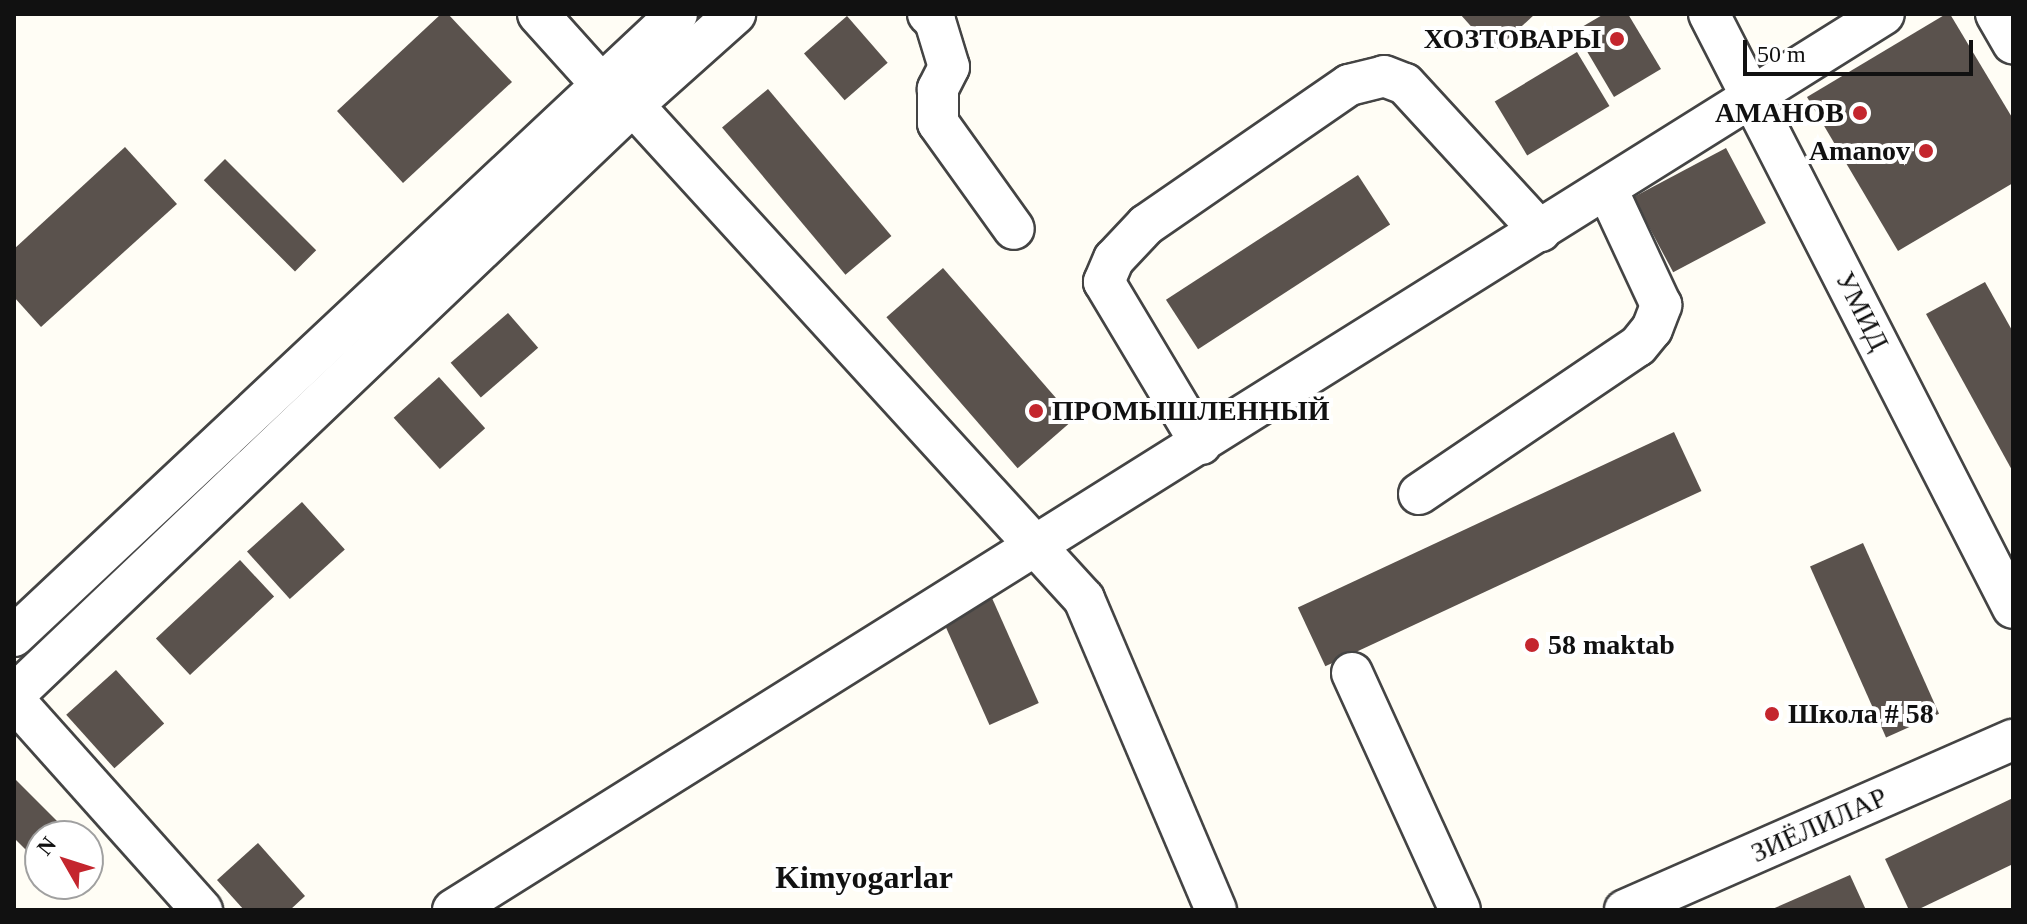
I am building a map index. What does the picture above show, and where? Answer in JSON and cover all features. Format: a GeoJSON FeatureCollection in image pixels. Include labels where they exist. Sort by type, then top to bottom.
{"type":"FeatureCollection","features":[{"type":"Feature","properties":{"kind":"street"},"geometry":{"type":"LineString","coordinates":[[538,14],[617,94],[1084,599],[1216,910]]}},
{"type":"Feature","properties":{"kind":"street"},"geometry":{"type":"LineString","coordinates":[[202,910],[14,698],[617,94],[677,14]]}},
{"type":"Feature","properties":{"kind":"street"},"geometry":{"type":"LineString","coordinates":[[14,636],[617,94],[735,14]]}},
{"type":"Feature","properties":{"kind":"street"},"geometry":{"type":"LineString","coordinates":[[928,14],[935,21],[949,67],[938,89],[938,123],[1014,229]]}},
{"type":"Feature","properties":{"kind":"street","name":"УМИД"},"geometry":{"type":"LineString","coordinates":[[1709,14],[2013,608]]}},
{"type":"Feature","properties":{"kind":"street"},"geometry":{"type":"LineString","coordinates":[[453,910],[1884,14]]}},
{"type":"Feature","properties":{"kind":"street"},"geometry":{"type":"LineString","coordinates":[[1996,14],[2013,44]]}},
{"type":"Feature","properties":{"kind":"street"},"geometry":{"type":"LineString","coordinates":[[1201,444],[1104,282],[1114,259],[1146,225],[1349,85],[1384,76],[1405,84],[1540,231]]}},
{"type":"Feature","properties":{"kind":"street"},"geometry":{"type":"LineString","coordinates":[[1419,494],[1638,346],[1652,329],[1661,305],[1607,189]]}},
{"type":"Feature","properties":{"kind":"street"},"geometry":{"type":"LineString","coordinates":[[1352,673],[1460,910]]}},
{"type":"Feature","properties":{"kind":"street","name":"ЗИЁЛИЛАР"},"geometry":{"type":"LineString","coordinates":[[1625,910],[2013,740]]}},
{"type":"Feature","properties":{"kind":"building"},"geometry":{"type":"Polygon","coordinates":[[[441,14],[448,14],[512,82],[403,183],[337,111],[441,14]]]}},
{"type":"Feature","properties":{"kind":"building"},"geometry":{"type":"Polygon","coordinates":[[[1460,14],[1535,14],[1494,52],[1460,14]]]}},
{"type":"Feature","properties":{"kind":"building"},"geometry":{"type":"Polygon","coordinates":[[[1604,14],[1628,14],[1661,69],[1614,97],[1575,31],[1604,14]]]}},
{"type":"Feature","properties":{"kind":"building","name":"Amanov"},"geometry":{"type":"Polygon","coordinates":[[[1950,14],[2013,119],[2013,183],[1898,251],[1807,97],[1950,14]]]}},
{"type":"Feature","properties":{"kind":"building"},"geometry":{"type":"Polygon","coordinates":[[[847,16],[888,63],[845,100],[804,53],[847,16]]]}},
{"type":"Feature","properties":{"kind":"building"},"geometry":{"type":"Polygon","coordinates":[[[1577,52],[1609,106],[1527,155],[1495,101],[1577,52]]]}},
{"type":"Feature","properties":{"kind":"building"},"geometry":{"type":"Polygon","coordinates":[[[768,89],[891,236],[845,275],[722,128],[768,89]]]}},
{"type":"Feature","properties":{"kind":"building"},"geometry":{"type":"Polygon","coordinates":[[[125,147],[177,204],[41,327],[14,297],[14,249],[125,147]]]}},
{"type":"Feature","properties":{"kind":"building"},"geometry":{"type":"Polygon","coordinates":[[[1726,148],[1766,223],[1673,272],[1633,197],[1726,148]]]}},
{"type":"Feature","properties":{"kind":"building"},"geometry":{"type":"Polygon","coordinates":[[[225,159],[316,250],[295,271],[204,180],[225,159]]]}},
{"type":"Feature","properties":{"kind":"building"},"geometry":{"type":"Polygon","coordinates":[[[1358,175],[1390,224],[1198,349],[1166,300],[1358,175]]]}},
{"type":"Feature","properties":{"kind":"building"},"geometry":{"type":"Polygon","coordinates":[[[943,268],[1074,419],[1018,468],[886,317],[943,268]]]}},
{"type":"Feature","properties":{"kind":"building"},"geometry":{"type":"Polygon","coordinates":[[[1985,282],[2013,332],[2013,472],[1926,314],[1985,282]]]}},
{"type":"Feature","properties":{"kind":"building"},"geometry":{"type":"Polygon","coordinates":[[[508,313],[538,348],[481,398],[451,363],[508,313]]]}},
{"type":"Feature","properties":{"kind":"building"},"geometry":{"type":"Polygon","coordinates":[[[439,377],[485,428],[440,469],[394,418],[439,377]]]}},
{"type":"Feature","properties":{"kind":"building"},"geometry":{"type":"Polygon","coordinates":[[[1674,432],[1701,491],[1325,666],[1298,607],[1674,432]]]}},
{"type":"Feature","properties":{"kind":"building"},"geometry":{"type":"Polygon","coordinates":[[[302,502],[345,550],[290,599],[247,552],[302,502]]]}},
{"type":"Feature","properties":{"kind":"building"},"geometry":{"type":"Polygon","coordinates":[[[1863,543],[1939,714],[1886,737],[1810,567],[1863,543]]]}},
{"type":"Feature","properties":{"kind":"building"},"geometry":{"type":"Polygon","coordinates":[[[240,560],[274,597],[190,675],[156,638],[240,560]]]}},
{"type":"Feature","properties":{"kind":"building"},"geometry":{"type":"Polygon","coordinates":[[[992,598],[1039,703],[989,725],[943,620],[992,598]]]}},
{"type":"Feature","properties":{"kind":"building"},"geometry":{"type":"Polygon","coordinates":[[[116,670],[164,724],[114,768],[66,715],[116,670]]]}},
{"type":"Feature","properties":{"kind":"building"},"geometry":{"type":"Polygon","coordinates":[[[14,778],[56,820],[24,820],[24,848],[14,838],[14,778]]]}},
{"type":"Feature","properties":{"kind":"building"},"geometry":{"type":"Polygon","coordinates":[[[2013,798],[2013,864],[1917,910],[1909,910],[1885,859],[2013,798]]]}},
{"type":"Feature","properties":{"kind":"building"},"geometry":{"type":"Polygon","coordinates":[[[258,843],[305,896],[290,910],[244,910],[217,880],[258,843]]]}},
{"type":"Feature","properties":{"kind":"building"},"geometry":{"type":"Polygon","coordinates":[[[1850,875],[1866,910],[1770,910],[1850,875]]]}},
{"type":"Feature","properties":{"kind":"place","name":"ХОЗТОВАРЫ"},"geometry":{"type":"Point","coordinates":[1617,39]}},
{"type":"Feature","properties":{"kind":"place","name":"АМАНОВ"},"geometry":{"type":"Point","coordinates":[1860,113]}},
{"type":"Feature","properties":{"kind":"place","name":"Amanov"},"geometry":{"type":"Point","coordinates":[1926,151]}},
{"type":"Feature","properties":{"kind":"place","name":"ПРОМЫШЛЕННЫЙ"},"geometry":{"type":"Point","coordinates":[1036,411]}},
{"type":"Feature","properties":{"kind":"place","name":"58 maktab"},"geometry":{"type":"Point","coordinates":[1532,645]}},
{"type":"Feature","properties":{"kind":"place","name":"Школа # 58"},"geometry":{"type":"Point","coordinates":[1772,714]}},
{"type":"Feature","properties":{"kind":"district","name":"Kimyogarlar"},"geometry":{"type":"Point","coordinates":[864,877]}}]}
